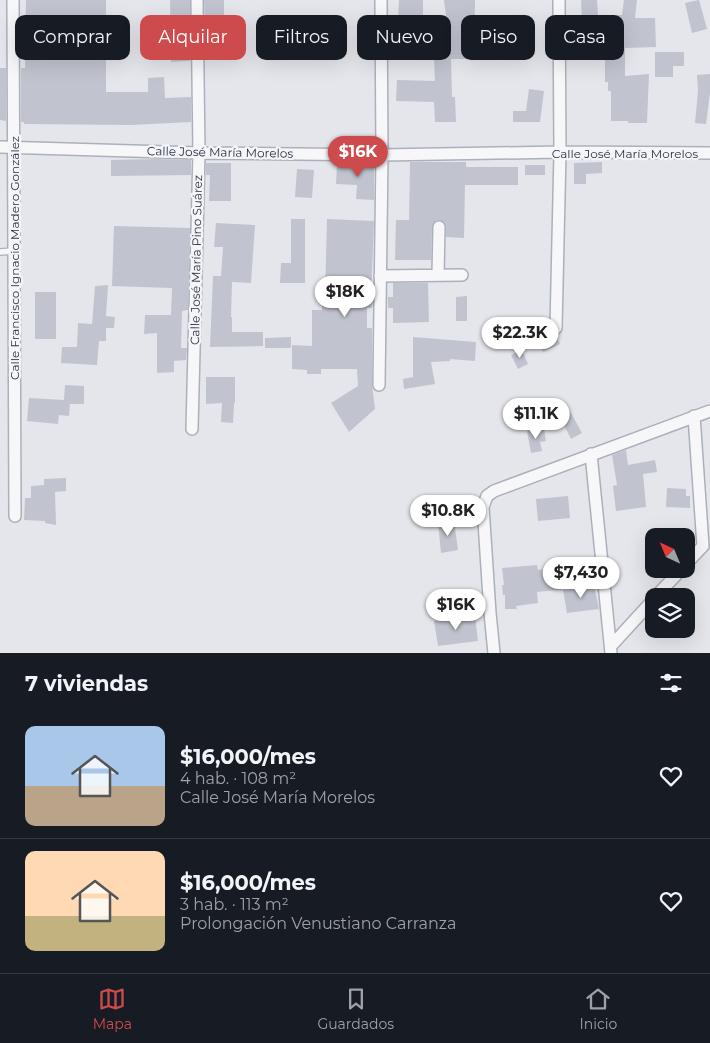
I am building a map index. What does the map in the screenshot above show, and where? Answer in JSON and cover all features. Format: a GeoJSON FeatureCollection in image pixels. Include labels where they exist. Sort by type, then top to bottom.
{"type":"FeatureCollection","features":[{"type":"Feature","properties":{"kind":"street","name":"Calle Francisco Ignacio Madero González"},"geometry":{"type":"LineString","coordinates":[[13,0],[15,516]]}},
{"type":"Feature","properties":{"kind":"street","name":"Calle José María Pino Suárez"},"geometry":{"type":"LineString","coordinates":[[192,429],[199,153],[198,0]]}},
{"type":"Feature","properties":{"kind":"street"},"geometry":{"type":"LineString","coordinates":[[379,385],[382,155],[381,0]]}},
{"type":"Feature","properties":{"kind":"street"},"geometry":{"type":"LineString","coordinates":[[556,328],[560,152],[559,0]]}},
{"type":"Feature","properties":{"kind":"street","name":"Calle José María Morelos"},"geometry":{"type":"LineString","coordinates":[[0,147],[199,153],[382,155],[560,152],[710,153]]}},
{"type":"Feature","properties":{"kind":"street"},"geometry":{"type":"LineString","coordinates":[[438,275],[440,227]]}},
{"type":"Feature","properties":{"kind":"street"},"geometry":{"type":"LineString","coordinates":[[380,276],[462,276]]}},
{"type":"Feature","properties":{"kind":"street"},"geometry":{"type":"LineString","coordinates":[[494,653],[483,507],[487,496],[494,491],[591,454],[710,411]]}},
{"type":"Feature","properties":{"kind":"street"},"geometry":{"type":"LineString","coordinates":[[694,416],[707,548],[695,557]]}},
{"type":"Feature","properties":{"kind":"street"},"geometry":{"type":"LineString","coordinates":[[591,454],[611,649]]}},
{"type":"Feature","properties":{"kind":"street"},"geometry":{"type":"LineString","coordinates":[[664,588],[673,578]]}},
{"type":"Feature","properties":{"kind":"street"},"geometry":{"type":"LineString","coordinates":[[611,649],[645,609]]}},
{"type":"Feature","properties":{"kind":"lane"},"geometry":{"type":"LineString","coordinates":[[0,252],[14,252]]}},
{"type":"Feature","properties":{"kind":"building"},"geometry":{"type":"Polygon","coordinates":[[[26,0],[106,0],[106,15],[26,15],[26,0]]]}},
{"type":"Feature","properties":{"kind":"building"},"geometry":{"type":"Polygon","coordinates":[[[170,0],[190,0],[190,15],[170,15],[170,0]]]}},
{"type":"Feature","properties":{"kind":"building"},"geometry":{"type":"Polygon","coordinates":[[[204,0],[224,0],[224,15],[205,15],[204,0]]]}},
{"type":"Feature","properties":{"kind":"building"},"geometry":{"type":"Polygon","coordinates":[[[399,0],[423,0],[423,15],[398,15],[399,0]]]}},
{"type":"Feature","properties":{"kind":"building"},"geometry":{"type":"Polygon","coordinates":[[[444,0],[475,0],[475,15],[461,15],[461,59],[451,59],[451,15],[446,15],[444,0]]]}},
{"type":"Feature","properties":{"kind":"building"},"geometry":{"type":"Polygon","coordinates":[[[581,0],[597,0],[598,15],[582,15],[581,0]]]}},
{"type":"Feature","properties":{"kind":"building"},"geometry":{"type":"Polygon","coordinates":[[[624,0],[637,0],[635,18],[655,18],[656,47],[625,48],[625,76],[649,74],[647,123],[611,121],[611,91],[608,91],[608,82],[605,82],[605,60],[624,60],[624,15],[622,15],[624,0]]]}},
{"type":"Feature","properties":{"kind":"building"},"geometry":{"type":"Polygon","coordinates":[[[699,0],[707,29],[692,33],[685,3],[699,0]]]}},
{"type":"Feature","properties":{"kind":"building"},"geometry":{"type":"Polygon","coordinates":[[[655,52],[684,52],[684,66],[673,66],[673,77],[655,77],[655,52]]]}},
{"type":"Feature","properties":{"kind":"building"},"geometry":{"type":"Polygon","coordinates":[[[451,59],[452,97],[455,97],[456,122],[435,122],[434,102],[396,101],[397,80],[435,81],[434,60],[451,59]]]}},
{"type":"Feature","properties":{"kind":"building"},"geometry":{"type":"Polygon","coordinates":[[[25,60],[106,60],[106,92],[148,92],[148,78],[164,77],[165,98],[191,97],[191,122],[131,125],[24,124],[24,122],[21,122],[21,68],[25,68],[25,60]]]}},
{"type":"Feature","properties":{"kind":"building"},"geometry":{"type":"Polygon","coordinates":[[[171,60],[190,60],[190,61],[171,62],[171,60]]]}},
{"type":"Feature","properties":{"kind":"building"},"geometry":{"type":"Polygon","coordinates":[[[0,68],[6,68],[6,121],[0,120],[0,68]]]}},
{"type":"Feature","properties":{"kind":"building"},"geometry":{"type":"Polygon","coordinates":[[[710,74],[710,93],[706,124],[695,123],[698,91],[697,75],[710,74]]]}},
{"type":"Feature","properties":{"kind":"building"},"geometry":{"type":"Polygon","coordinates":[[[529,89],[544,91],[540,122],[513,122],[513,111],[526,111],[529,89]]]}},
{"type":"Feature","properties":{"kind":"building"},"geometry":{"type":"Polygon","coordinates":[[[111,160],[191,160],[191,175],[111,176],[111,160]]]}},
{"type":"Feature","properties":{"kind":"building"},"geometry":{"type":"Polygon","coordinates":[[[337,162],[374,163],[374,200],[356,199],[357,185],[336,184],[337,162]]]}},
{"type":"Feature","properties":{"kind":"building"},"geometry":{"type":"Polygon","coordinates":[[[410,162],[466,162],[466,167],[518,167],[518,185],[465,185],[464,238],[446,237],[445,223],[436,220],[432,227],[431,260],[395,260],[396,220],[409,220],[410,162]]]}},
{"type":"Feature","properties":{"kind":"building"},"geometry":{"type":"Polygon","coordinates":[[[602,162],[602,173],[586,174],[586,184],[574,184],[574,163],[602,162]]]}},
{"type":"Feature","properties":{"kind":"building"},"geometry":{"type":"Polygon","coordinates":[[[206,163],[231,163],[231,201],[209,201],[210,175],[206,175],[206,163]]]}},
{"type":"Feature","properties":{"kind":"building"},"geometry":{"type":"Polygon","coordinates":[[[525,165],[545,165],[545,175],[525,175],[525,165]]]}},
{"type":"Feature","properties":{"kind":"building"},"geometry":{"type":"Polygon","coordinates":[[[297,169],[314,170],[312,198],[295,197],[297,169]]]}},
{"type":"Feature","properties":{"kind":"building"},"geometry":{"type":"Polygon","coordinates":[[[291,219],[305,219],[305,283],[280,283],[281,263],[291,263],[291,219]]]}},
{"type":"Feature","properties":{"kind":"building"},"geometry":{"type":"Polygon","coordinates":[[[327,219],[374,221],[371,297],[373,297],[372,308],[367,308],[367,328],[372,328],[372,385],[375,409],[349,432],[331,403],[358,386],[357,369],[321,369],[321,374],[307,374],[307,370],[292,369],[292,345],[312,346],[312,310],[322,310],[322,298],[325,298],[327,219]]]}},
{"type":"Feature","properties":{"kind":"building"},"geometry":{"type":"Polygon","coordinates":[[[216,223],[255,225],[251,283],[232,282],[231,317],[232,332],[263,332],[263,346],[210,347],[213,276],[221,276],[223,247],[214,247],[216,223]]]}},
{"type":"Feature","properties":{"kind":"building"},"geometry":{"type":"Polygon","coordinates":[[[114,226],[190,228],[188,310],[182,311],[181,348],[187,348],[186,360],[174,361],[174,372],[157,373],[157,333],[144,334],[145,315],[171,315],[172,288],[112,286],[114,226]]]}},
{"type":"Feature","properties":{"kind":"building"},"geometry":{"type":"Polygon","coordinates":[[[393,283],[428,283],[429,322],[393,323],[393,308],[388,308],[388,297],[393,297],[393,283]]]}},
{"type":"Feature","properties":{"kind":"building"},"geometry":{"type":"Polygon","coordinates":[[[108,285],[106,316],[115,317],[114,328],[106,328],[106,341],[99,341],[97,365],[61,363],[62,347],[77,347],[78,323],[92,324],[95,286],[108,285]]]}},
{"type":"Feature","properties":{"kind":"building"},"geometry":{"type":"Polygon","coordinates":[[[35,292],[56,292],[56,339],[35,339],[35,292]]]}},
{"type":"Feature","properties":{"kind":"building"},"geometry":{"type":"Polygon","coordinates":[[[467,296],[467,321],[456,321],[456,297],[467,296]]]}},
{"type":"Feature","properties":{"kind":"building"},"geometry":{"type":"Polygon","coordinates":[[[556,335],[560,344],[543,352],[538,341],[556,335]]]}},
{"type":"Feature","properties":{"kind":"building"},"geometry":{"type":"Polygon","coordinates":[[[291,337],[291,348],[265,348],[265,338],[291,337]]]}},
{"type":"Feature","properties":{"kind":"building"},"geometry":{"type":"Polygon","coordinates":[[[413,337],[476,342],[475,361],[450,359],[450,361],[431,362],[435,384],[404,389],[403,379],[413,377],[413,337]]]}},
{"type":"Feature","properties":{"kind":"building"},"geometry":{"type":"Polygon","coordinates":[[[522,350],[528,364],[518,369],[511,355],[522,350]]]}},
{"type":"Feature","properties":{"kind":"building"},"geometry":{"type":"Polygon","coordinates":[[[206,377],[235,377],[233,423],[221,422],[222,403],[206,404],[206,377]]]}},
{"type":"Feature","properties":{"kind":"building"},"geometry":{"type":"Polygon","coordinates":[[[65,385],[84,386],[84,404],[70,404],[69,416],[59,415],[58,424],[27,421],[29,398],[64,400],[65,385]]]}},
{"type":"Feature","properties":{"kind":"building"},"geometry":{"type":"Polygon","coordinates":[[[565,402],[582,433],[571,439],[555,407],[565,402]]]}},
{"type":"Feature","properties":{"kind":"building"},"geometry":{"type":"Polygon","coordinates":[[[544,428],[546,441],[540,442],[542,451],[531,453],[527,431],[544,428]]]}},
{"type":"Feature","properties":{"kind":"building"},"geometry":{"type":"Polygon","coordinates":[[[626,450],[628,465],[655,460],[657,472],[643,474],[646,507],[616,511],[613,486],[617,485],[612,455],[626,450]]]}},
{"type":"Feature","properties":{"kind":"building"},"geometry":{"type":"Polygon","coordinates":[[[66,478],[66,491],[55,492],[56,525],[45,523],[45,521],[24,520],[25,498],[31,498],[31,486],[44,485],[44,479],[66,478]]]}},
{"type":"Feature","properties":{"kind":"building"},"geometry":{"type":"Polygon","coordinates":[[[667,488],[686,489],[686,496],[690,496],[690,508],[666,507],[667,488]]]}},
{"type":"Feature","properties":{"kind":"building"},"geometry":{"type":"Polygon","coordinates":[[[568,496],[570,518],[538,521],[536,499],[568,496]]]}},
{"type":"Feature","properties":{"kind":"building"},"geometry":{"type":"Polygon","coordinates":[[[454,521],[458,550],[441,553],[438,523],[454,521]]]}},
{"type":"Feature","properties":{"kind":"building"},"geometry":{"type":"Polygon","coordinates":[[[537,565],[538,570],[564,567],[566,589],[537,592],[538,603],[516,606],[517,609],[505,609],[502,568],[537,565]]]}},
{"type":"Feature","properties":{"kind":"building"},"geometry":{"type":"Polygon","coordinates":[[[594,585],[599,609],[567,613],[563,590],[594,585]]]}},
{"type":"Feature","properties":{"kind":"building"},"geometry":{"type":"Polygon","coordinates":[[[475,615],[478,641],[438,646],[434,621],[475,615]]]}}]}
